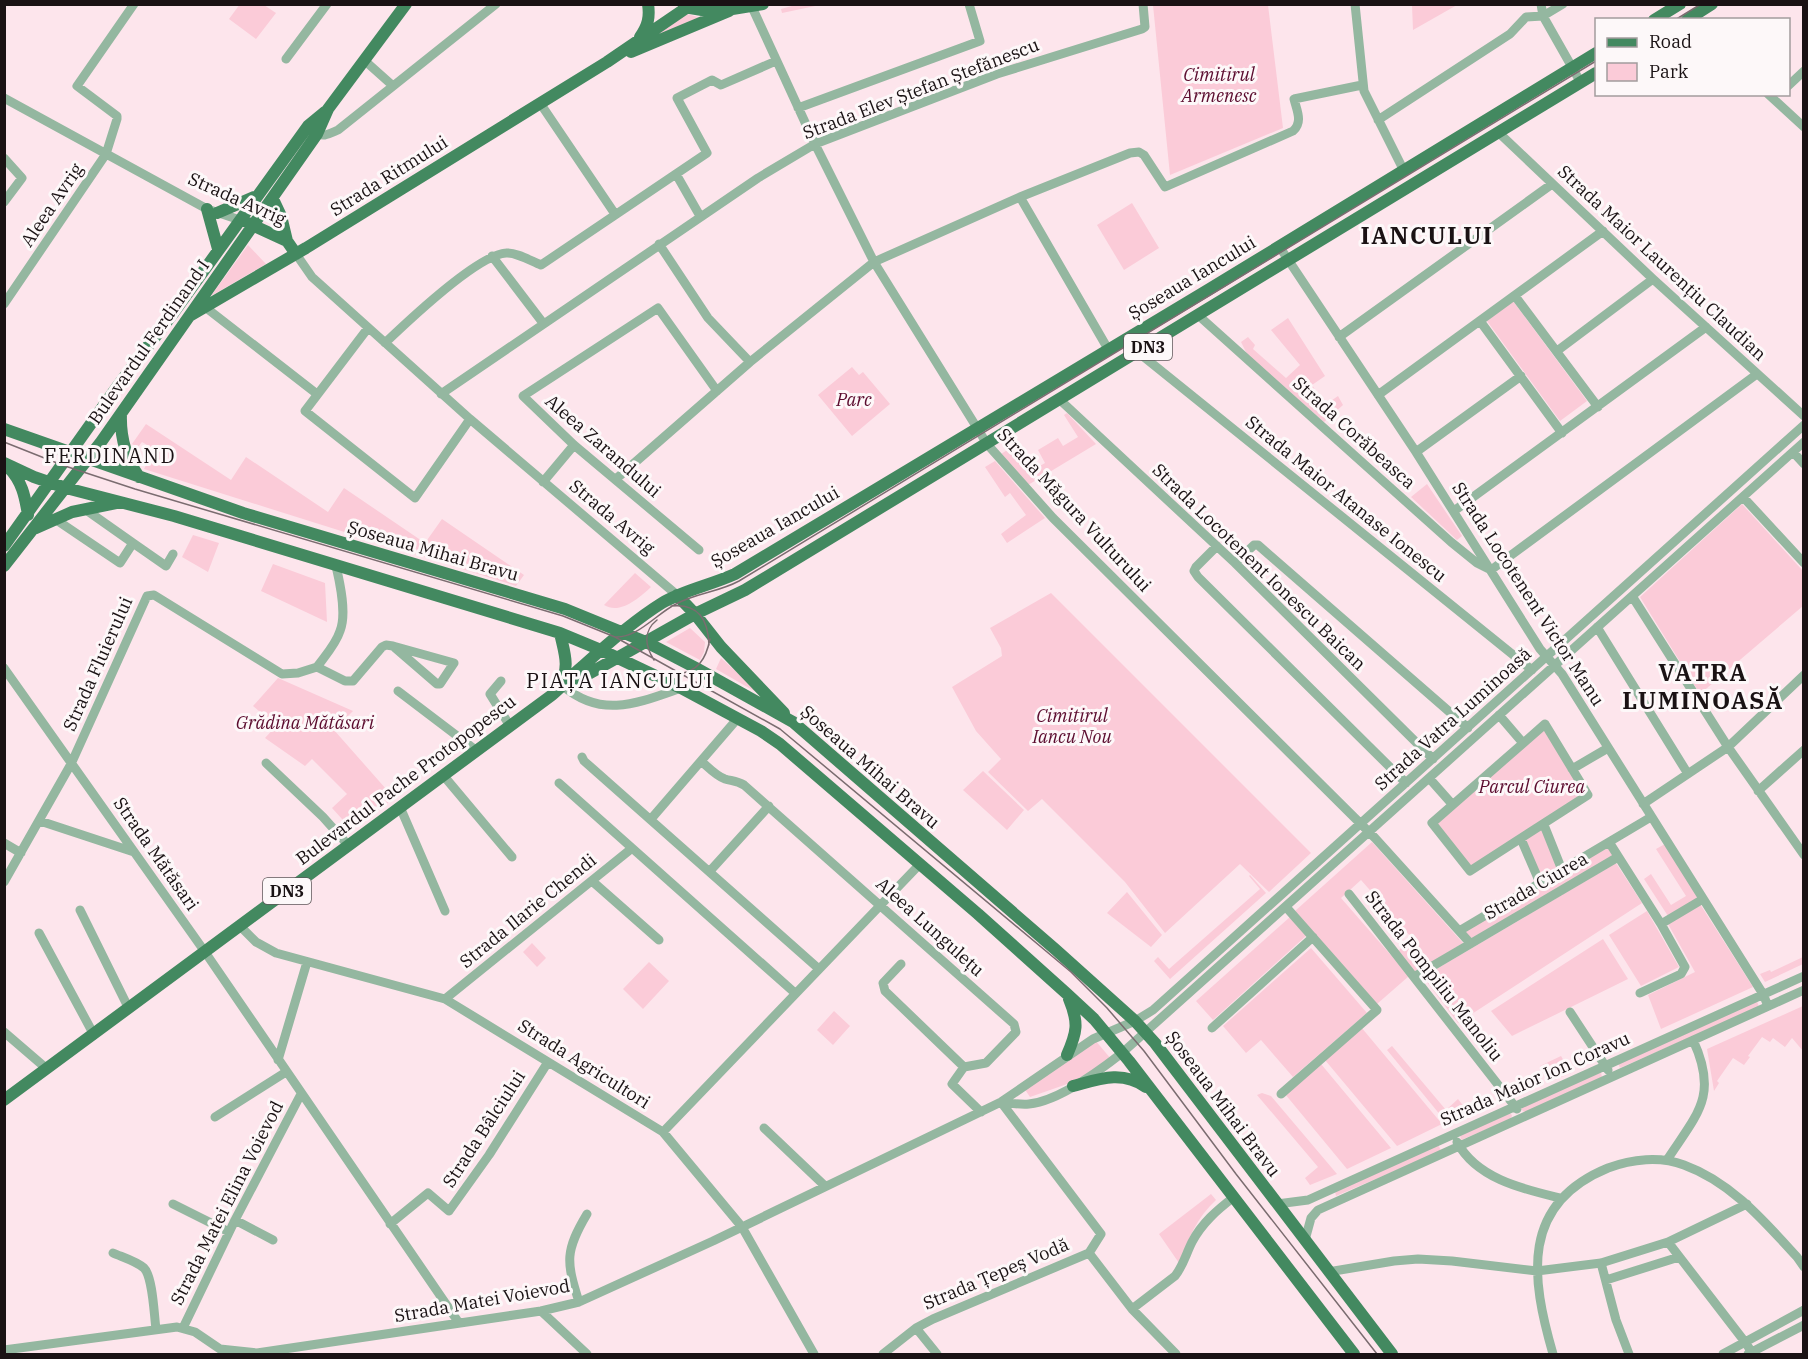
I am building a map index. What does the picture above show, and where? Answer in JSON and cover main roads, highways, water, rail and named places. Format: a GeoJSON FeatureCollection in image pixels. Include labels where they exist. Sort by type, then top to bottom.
{"type":"FeatureCollection","features":[{"type":"Feature","properties":{"kind":"main road","name":"Bulevardul Ferdinand I"},"geometry":{"type":"LineString","coordinates":[[6,544],[240,219],[313,130],[406,4]]}},
{"type":"Feature","properties":{"kind":"main road"},"geometry":{"type":"LineString","coordinates":[[633,44],[646,28],[649,18],[648,4]]}},
{"type":"Feature","properties":{"kind":"main road"},"geometry":{"type":"LineString","coordinates":[[1657,18],[1680,4]]}},
{"type":"Feature","properties":{"kind":"main road"},"geometry":{"type":"LineString","coordinates":[[1690,18],[1712,4]]}},
{"type":"Feature","properties":{"kind":"main road"},"geometry":{"type":"LineString","coordinates":[[686,6],[702,11],[729,11],[757,6]]}},
{"type":"Feature","properties":{"kind":"main road","name":"Strada Ritmului"},"geometry":{"type":"LineString","coordinates":[[187,318],[296,254],[608,62],[686,6]]}},
{"type":"Feature","properties":{"kind":"main road","name":"Strada Ritmului"},"geometry":{"type":"LineString","coordinates":[[608,62],[729,11]]}},
{"type":"Feature","properties":{"kind":"main road","name":"Șoseaua Iancului"},"geometry":{"type":"LineString","coordinates":[[677,595],[708,586],[735,574],[1595,54]]}},
{"type":"Feature","properties":{"kind":"main road","name":"Șoseaua Iancului"},"geometry":{"type":"LineString","coordinates":[[695,614],[745,590],[1139,353],[1595,74]]}},
{"type":"Feature","properties":{"kind":"main road","name":"Bulevardul Ferdinand I"},"geometry":{"type":"LineString","coordinates":[[4,566],[121,414],[273,199],[313,130]]}},
{"type":"Feature","properties":{"kind":"main road"},"geometry":{"type":"LineString","coordinates":[[218,249],[212,211],[258,195]]}},
{"type":"Feature","properties":{"kind":"main road"},"geometry":{"type":"LineString","coordinates":[[273,199],[285,228],[287,241]]}},
{"type":"Feature","properties":{"kind":"main road","name":"Strada Avrig"},"geometry":{"type":"LineString","coordinates":[[240,219],[287,241],[296,254]]}},
{"type":"Feature","properties":{"kind":"main road"},"geometry":{"type":"LineString","coordinates":[[121,414],[122,439],[129,461],[139,477]]}},
{"type":"Feature","properties":{"kind":"main road","name":"Șoseaua Mihai Bravu"},"geometry":{"type":"LineString","coordinates":[[4,429],[139,477],[324,538],[548,603],[646,642],[793,722],[1135,1021],[1392,1354]]}},
{"type":"Feature","properties":{"kind":"main road"},"geometry":{"type":"LineString","coordinates":[[4,463],[49,483],[237,535],[560,633],[681,688],[738,718],[780,744],[920,864],[1066,993],[1106,1032],[1354,1354]]}},
{"type":"Feature","properties":{"kind":"main road"},"geometry":{"type":"LineString","coordinates":[[4,463],[23,489],[28,515]]}},
{"type":"Feature","properties":{"kind":"main road"},"geometry":{"type":"LineString","coordinates":[[6,544],[55,519],[85,508],[123,502]]}},
{"type":"Feature","properties":{"kind":"main road"},"geometry":{"type":"LineString","coordinates":[[677,595],[793,722]]}},
{"type":"Feature","properties":{"kind":"main road","name":"DN3"},"geometry":{"type":"LineString","coordinates":[[601,650],[662,603],[677,595]]}},
{"type":"Feature","properties":{"kind":"main road"},"geometry":{"type":"LineString","coordinates":[[710,633],[718,603]]}},
{"type":"Feature","properties":{"kind":"main road","name":"DN3"},"geometry":{"type":"LineString","coordinates":[[617,657],[695,614]]}},
{"type":"Feature","properties":{"kind":"main road"},"geometry":{"type":"LineString","coordinates":[[552,695],[567,671],[560,633]]}},
{"type":"Feature","properties":{"kind":"main road","name":"Bulevardul Pache Protopopescu"},"geometry":{"type":"LineString","coordinates":[[4,1100],[552,695],[601,650]]}},
{"type":"Feature","properties":{"kind":"main road","name":"Bulevardul Pache Protopopescu"},"geometry":{"type":"LineString","coordinates":[[566,684],[617,657]]}},
{"type":"Feature","properties":{"kind":"main road"},"geometry":{"type":"LineString","coordinates":[[1066,993],[1077,1022],[1075,1036],[1067,1055]]}},
{"type":"Feature","properties":{"kind":"main road"},"geometry":{"type":"LineString","coordinates":[[1073,1086],[1118,1076],[1134,1080],[1153,1092]]}},
{"type":"Feature","properties":{"kind":"tram line"},"geometry":{"type":"LineString","coordinates":[[1678,18],[1701,4]]}},
{"type":"Feature","properties":{"kind":"tram line"},"geometry":{"type":"LineString","coordinates":[[615,637],[639,630],[684,600],[739,581],[1595,62]]}},
{"type":"Feature","properties":{"kind":"tram line"},"geometry":{"type":"LineString","coordinates":[[4,442],[62,465],[135,489],[563,616],[615,637],[780,729],[1071,972],[1107,1008],[1144,1051],[1236,1174],[1377,1354]]}},
{"type":"Feature","properties":{"kind":"tram line"},"geometry":{"type":"LineString","coordinates":[[671,606],[689,607],[700,615],[707,628],[709,645]]}},
{"type":"Feature","properties":{"kind":"tram line"},"geometry":{"type":"LineString","coordinates":[[654,660],[647,639],[649,629],[657,620]]}},
{"type":"Feature","properties":{"kind":"tram line"},"geometry":{"type":"LineString","coordinates":[[677,674],[684,673],[700,663],[710,639]]}},
{"type":"Feature","properties":{"kind":"district","name":"IANCULUI"},"geometry":{"type":"Point","coordinates":[1427,236]}},
{"type":"Feature","properties":{"kind":"district","name":"FERDINAND"},"geometry":{"type":"Point","coordinates":[110,456]}},
{"type":"Feature","properties":{"kind":"district","name":"PIAȚA IANCULUI"},"geometry":{"type":"Point","coordinates":[620,681]}},
{"type":"Feature","properties":{"kind":"district","name":"VATRA LUMINOASĂ"},"geometry":{"type":"Point","coordinates":[1703,687]}},
{"type":"Feature","properties":{"kind":"park label","name":"Cimitirul Armenesc"},"geometry":{"type":"Point","coordinates":[1219,85]}},
{"type":"Feature","properties":{"kind":"park label","name":"Parc"},"geometry":{"type":"Point","coordinates":[854,400]}},
{"type":"Feature","properties":{"kind":"park label","name":"Grădina Mătăsari"},"geometry":{"type":"Point","coordinates":[305,723]}},
{"type":"Feature","properties":{"kind":"park label","name":"Cimitirul Iancu Nou"},"geometry":{"type":"Point","coordinates":[1072,726]}},
{"type":"Feature","properties":{"kind":"park label","name":"Parcul Ciurea"},"geometry":{"type":"Point","coordinates":[1532,787]}}]}
